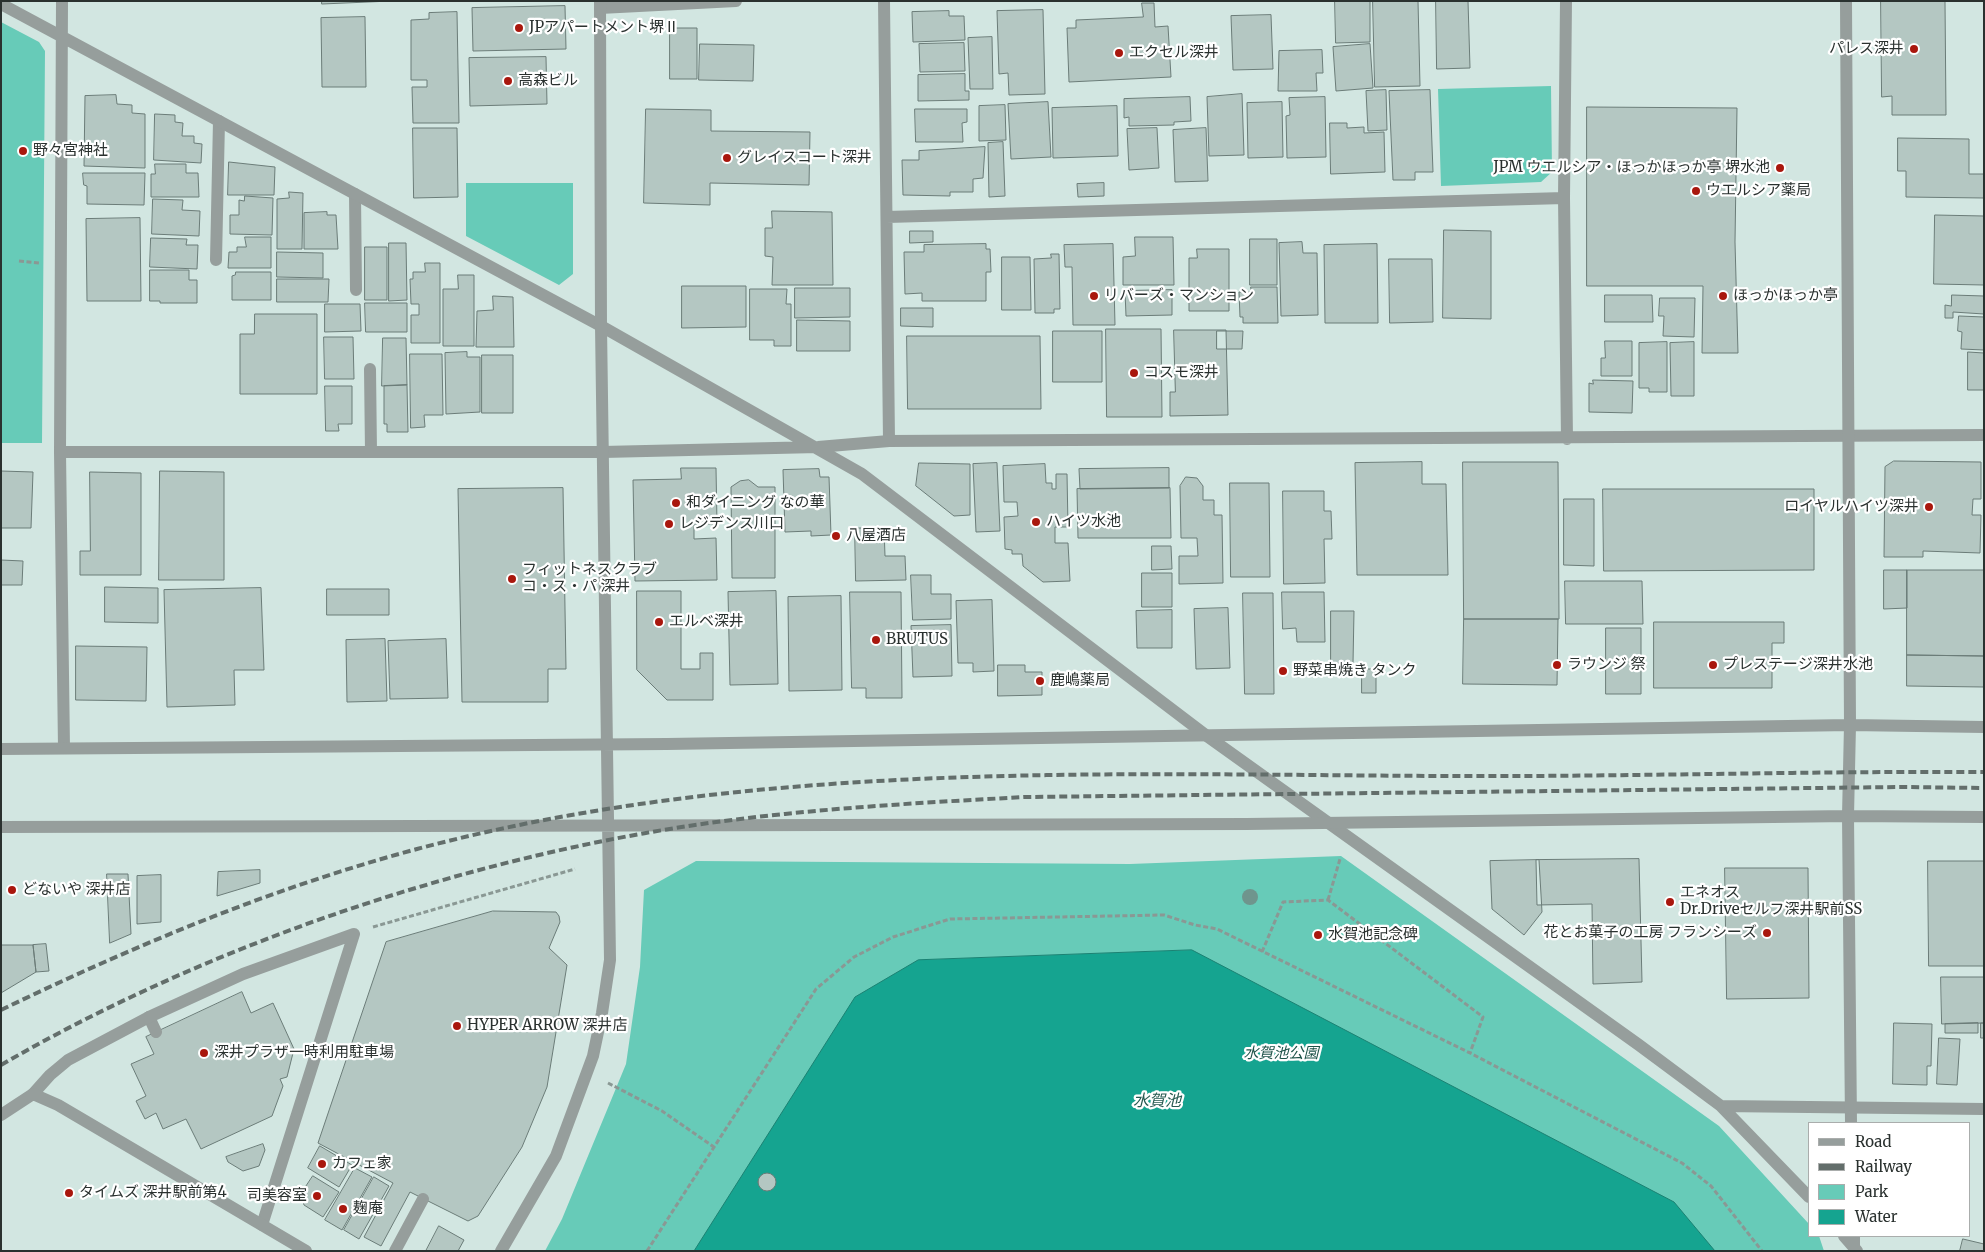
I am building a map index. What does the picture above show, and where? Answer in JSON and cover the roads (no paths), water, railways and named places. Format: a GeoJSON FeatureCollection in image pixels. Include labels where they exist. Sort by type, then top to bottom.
{"type":"FeatureCollection","features":[{"type":"Feature","properties":{"kind":"street"},"geometry":{"type":"LineString","coordinates":[[62,1],[60,452],[64,748]]}},
{"type":"Feature","properties":{"kind":"street"},"geometry":{"type":"LineString","coordinates":[[501,1251],[556,1156],[593,1056],[610,960],[601,326],[600,5],[736,1]]}},
{"type":"Feature","properties":{"kind":"street"},"geometry":{"type":"LineString","coordinates":[[884,1],[889,441]]}},
{"type":"Feature","properties":{"kind":"street"},"geometry":{"type":"LineString","coordinates":[[1566,1],[1564,198],[1568,439]]}},
{"type":"Feature","properties":{"kind":"street"},"geometry":{"type":"LineString","coordinates":[[1846,1],[1850,725],[1848,816],[1852,1122]]}},
{"type":"Feature","properties":{"kind":"street"},"geometry":{"type":"LineString","coordinates":[[1,4],[601,326],[818,447],[862,474],[1207,736],[1639,1045],[1721,1106],[1808,1196]]}},
{"type":"Feature","properties":{"kind":"street"},"geometry":{"type":"LineString","coordinates":[[216,260],[219,121]]}},
{"type":"Feature","properties":{"kind":"street"},"geometry":{"type":"LineString","coordinates":[[355,194],[356,290]]}},
{"type":"Feature","properties":{"kind":"street"},"geometry":{"type":"LineString","coordinates":[[887,217],[1564,198]]}},
{"type":"Feature","properties":{"kind":"street"},"geometry":{"type":"LineString","coordinates":[[370,369],[371,452]]}},
{"type":"Feature","properties":{"kind":"street"},"geometry":{"type":"LineString","coordinates":[[60,452],[603,452],[818,447],[889,441],[1568,439],[1984,435]]}},
{"type":"Feature","properties":{"kind":"street"},"geometry":{"type":"LineString","coordinates":[[1,749],[607,744],[1850,725],[1984,728]]}},
{"type":"Feature","properties":{"kind":"street"},"geometry":{"type":"LineString","coordinates":[[1,827],[1327,823],[1848,816],[1984,817]]}},
{"type":"Feature","properties":{"kind":"street"},"geometry":{"type":"LineString","coordinates":[[1,1115],[33,1094],[50,1075],[68,1060],[148,1017],[243,974],[354,934],[262,1225]]}},
{"type":"Feature","properties":{"kind":"street"},"geometry":{"type":"LineString","coordinates":[[148,1017],[156,1032]]}},
{"type":"Feature","properties":{"kind":"street"},"geometry":{"type":"LineString","coordinates":[[33,1094],[58,1105],[306,1251]]}},
{"type":"Feature","properties":{"kind":"street"},"geometry":{"type":"LineString","coordinates":[[1721,1106],[1984,1109]]}},
{"type":"Feature","properties":{"kind":"street"},"geometry":{"type":"LineString","coordinates":[[395,1251],[423,1199]]}},
{"type":"Feature","properties":{"kind":"street"},"geometry":{"type":"LineString","coordinates":[[1845,1237],[1855,1246]]}},
{"type":"Feature","properties":{"kind":"water","name":"水賀池"},"geometry":{"type":"Polygon","coordinates":[[[1192,950],[1674,1202],[1715,1251],[694,1251],[855,997],[918,960],[1192,950]]]}},
{"type":"Feature","properties":{"kind":"railway"},"geometry":{"type":"LineString","coordinates":[[1,1010],[103,963],[205,920],[310,881],[363,864],[417,849],[542,821],[668,800],[795,787],[923,779],[1052,775],[1505,776],[1984,772]]}},
{"type":"Feature","properties":{"kind":"railway"},"geometry":{"type":"LineString","coordinates":[[1,1065],[75,1025],[151,988],[230,953],[311,922],[393,895],[476,871],[558,851],[688,826],[784,814],[929,802],[1025,797],[1901,787],[1984,788]]}},
{"type":"Feature","properties":{"kind":"place","name":"JPアパートメント堺Ⅱ"},"geometry":{"type":"Point","coordinates":[519,28]}},
{"type":"Feature","properties":{"kind":"place","name":"パレス深井"},"geometry":{"type":"Point","coordinates":[1914,49]}},
{"type":"Feature","properties":{"kind":"place","name":"エクセル深井"},"geometry":{"type":"Point","coordinates":[1119,53]}},
{"type":"Feature","properties":{"kind":"place","name":"高森ビル"},"geometry":{"type":"Point","coordinates":[508,81]}},
{"type":"Feature","properties":{"kind":"place","name":"野々宮神社"},"geometry":{"type":"Point","coordinates":[23,151]}},
{"type":"Feature","properties":{"kind":"place","name":"グレイスコート深井"},"geometry":{"type":"Point","coordinates":[727,158]}},
{"type":"Feature","properties":{"kind":"place","name":"JPM ウエルシア・ほっかほっか亭 堺水池"},"geometry":{"type":"Point","coordinates":[1780,168]}},
{"type":"Feature","properties":{"kind":"place","name":"ウエルシア薬局"},"geometry":{"type":"Point","coordinates":[1696,191]}},
{"type":"Feature","properties":{"kind":"place","name":"リバーズ・マンション"},"geometry":{"type":"Point","coordinates":[1094,296]}},
{"type":"Feature","properties":{"kind":"place","name":"ほっかほっか亭"},"geometry":{"type":"Point","coordinates":[1723,296]}},
{"type":"Feature","properties":{"kind":"place","name":"コスモ深井"},"geometry":{"type":"Point","coordinates":[1134,373]}},
{"type":"Feature","properties":{"kind":"place","name":"和ダイニング なの華"},"geometry":{"type":"Point","coordinates":[676,503]}},
{"type":"Feature","properties":{"kind":"place","name":"ロイヤルハイツ深井"},"geometry":{"type":"Point","coordinates":[1929,507]}},
{"type":"Feature","properties":{"kind":"place","name":"ハイツ水池"},"geometry":{"type":"Point","coordinates":[1036,522]}},
{"type":"Feature","properties":{"kind":"place","name":"レジデンス川口"},"geometry":{"type":"Point","coordinates":[669,524]}},
{"type":"Feature","properties":{"kind":"place","name":"八屋酒店"},"geometry":{"type":"Point","coordinates":[836,536]}},
{"type":"Feature","properties":{"kind":"place","name":"フィットネスクラブ コ・ス・パ 深井"},"geometry":{"type":"Point","coordinates":[512,579]}},
{"type":"Feature","properties":{"kind":"place","name":"エルベ深井"},"geometry":{"type":"Point","coordinates":[659,622]}},
{"type":"Feature","properties":{"kind":"place","name":"BRUTUS"},"geometry":{"type":"Point","coordinates":[876,640]}},
{"type":"Feature","properties":{"kind":"place","name":"ラウンジ 祭"},"geometry":{"type":"Point","coordinates":[1557,665]}},
{"type":"Feature","properties":{"kind":"place","name":"プレステージ深井水池"},"geometry":{"type":"Point","coordinates":[1713,665]}},
{"type":"Feature","properties":{"kind":"place","name":"野菜串焼き タンク"},"geometry":{"type":"Point","coordinates":[1283,671]}},
{"type":"Feature","properties":{"kind":"place","name":"鹿嶋薬局"},"geometry":{"type":"Point","coordinates":[1040,681]}},
{"type":"Feature","properties":{"kind":"place","name":"どないや 深井店"},"geometry":{"type":"Point","coordinates":[12,890]}},
{"type":"Feature","properties":{"kind":"place","name":"エネオス Dr.Driveセルフ深井駅前SS"},"geometry":{"type":"Point","coordinates":[1670,902]}},
{"type":"Feature","properties":{"kind":"place","name":"花とお菓子の工房 フランシーズ"},"geometry":{"type":"Point","coordinates":[1767,933]}},
{"type":"Feature","properties":{"kind":"place","name":"水賀池記念碑"},"geometry":{"type":"Point","coordinates":[1318,935]}},
{"type":"Feature","properties":{"kind":"place","name":"HYPER ARROW 深井店"},"geometry":{"type":"Point","coordinates":[457,1026]}},
{"type":"Feature","properties":{"kind":"place","name":"深井プラザ一時利用駐車場"},"geometry":{"type":"Point","coordinates":[204,1053]}},
{"type":"Feature","properties":{"kind":"place","name":"カフェ家"},"geometry":{"type":"Point","coordinates":[322,1164]}},
{"type":"Feature","properties":{"kind":"place","name":"タイムズ 深井駅前第4"},"geometry":{"type":"Point","coordinates":[69,1193]}},
{"type":"Feature","properties":{"kind":"place","name":"司美容室"},"geometry":{"type":"Point","coordinates":[317,1196]}},
{"type":"Feature","properties":{"kind":"place","name":"麹庵"},"geometry":{"type":"Point","coordinates":[343,1209]}},
{"type":"Feature","properties":{"kind":"park label","name":"水賀池公園"},"geometry":{"type":"Point","coordinates":[1281,1054]}}]}
